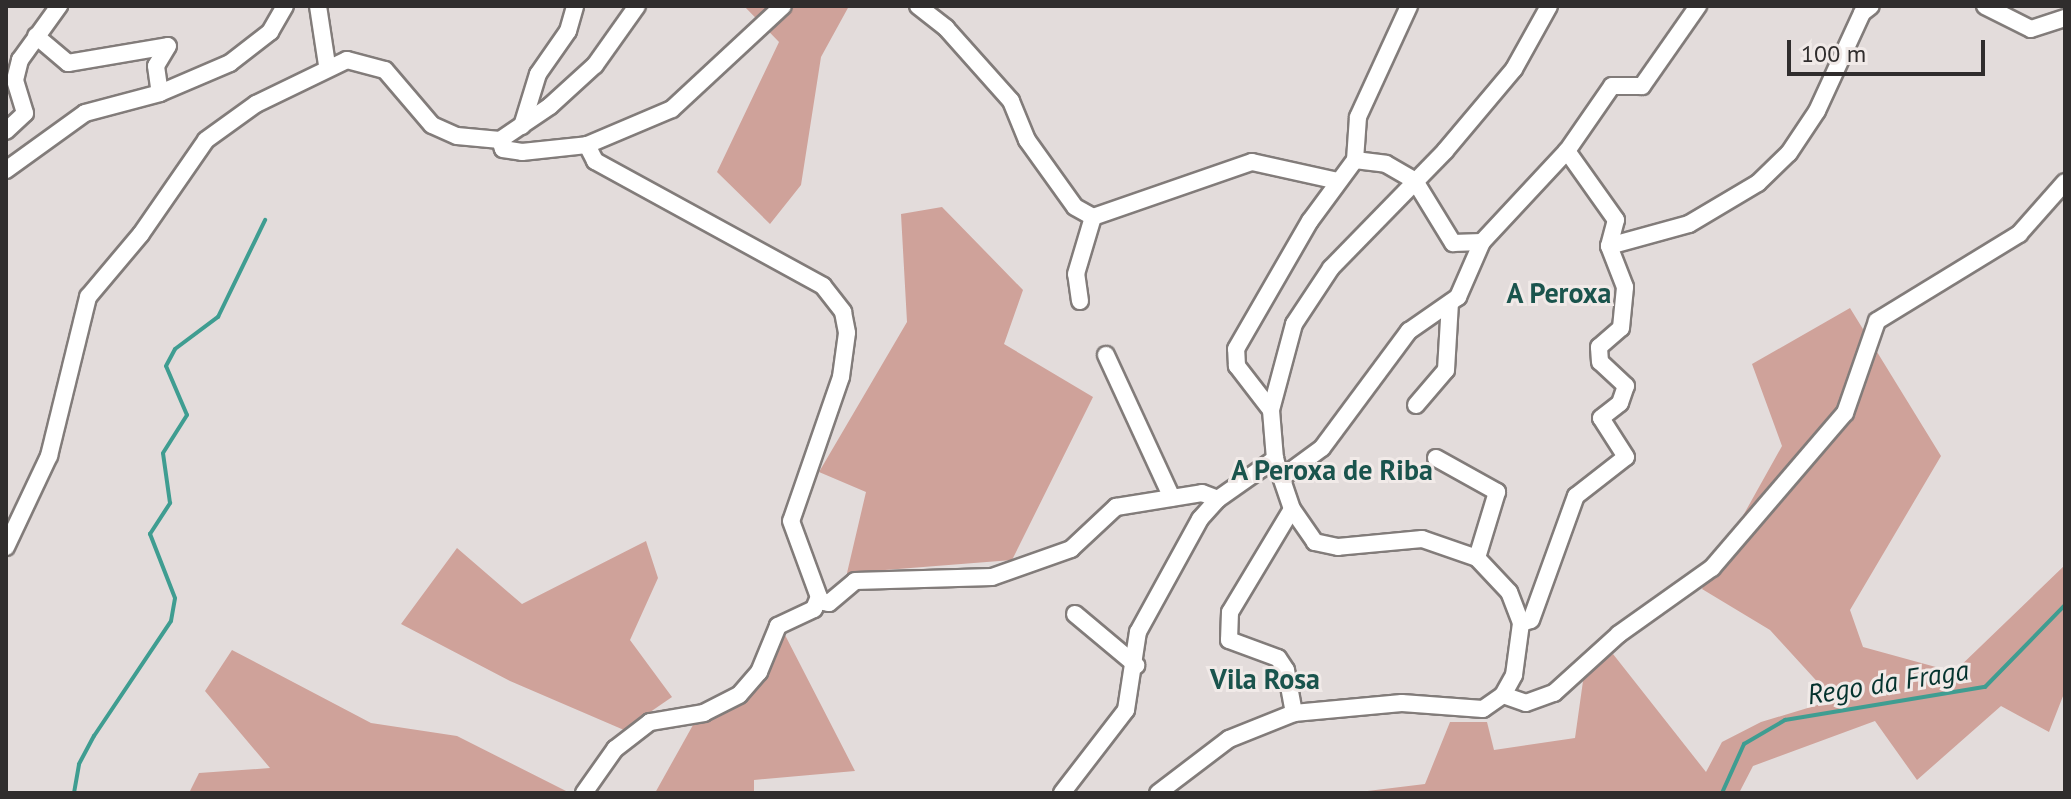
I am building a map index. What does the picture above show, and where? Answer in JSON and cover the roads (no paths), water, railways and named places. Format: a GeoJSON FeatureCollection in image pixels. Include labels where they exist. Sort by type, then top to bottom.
{"type":"FeatureCollection","features":[{"type":"Feature","properties":{"kind":"street"},"geometry":{"type":"LineString","coordinates":[[6,131],[25,113],[15,80],[20,60],[59,6]]}},
{"type":"Feature","properties":{"kind":"street"},"geometry":{"type":"LineString","coordinates":[[6,170],[85,113],[160,93],[230,63],[270,32],[285,6]]}},
{"type":"Feature","properties":{"kind":"street"},"geometry":{"type":"LineString","coordinates":[[318,6],[327,65]]}},
{"type":"Feature","properties":{"kind":"street"},"geometry":{"type":"LineString","coordinates":[[522,126],[538,74],[568,31],[575,6]]}},
{"type":"Feature","properties":{"kind":"street"},"geometry":{"type":"LineString","coordinates":[[6,547],[49,456],[88,297],[141,234],[206,140],[256,104],[327,65],[347,60],[370,62],[385,70],[432,125],[457,136],[500,140],[522,126],[595,65],[637,6]]}},
{"type":"Feature","properties":{"kind":"street"},"geometry":{"type":"LineString","coordinates":[[500,140],[503,149],[522,152],[587,145],[672,109],[783,6]]}},
{"type":"Feature","properties":{"kind":"street"},"geometry":{"type":"LineString","coordinates":[[918,6],[946,28],[1011,101],[1027,140],[1075,207],[1093,217],[1252,162],[1338,181]]}},
{"type":"Feature","properties":{"kind":"street"},"geometry":{"type":"LineString","coordinates":[[1271,410],[1237,366],[1236,349],[1338,181],[1355,160],[1358,117],[1409,6]]}},
{"type":"Feature","properties":{"kind":"street"},"geometry":{"type":"LineString","coordinates":[[1158,793],[1229,739],[1294,713],[1402,703],[1483,709],[1503,695],[1514,675],[1521,623],[1509,592],[1477,558],[1422,539],[1338,547],[1315,542],[1292,509],[1284,476],[1275,459],[1271,410],[1294,324],[1331,268],[1415,181],[1514,69],[1549,6]]}},
{"type":"Feature","properties":{"kind":"street"},"geometry":{"type":"LineString","coordinates":[[1284,476],[1322,448],[1409,331],[1458,297],[1482,242],[1567,151],[1612,86],[1642,86],[1698,6]]}},
{"type":"Feature","properties":{"kind":"street"},"geometry":{"type":"LineString","coordinates":[[1609,246],[1689,224],[1758,183],[1789,153],[1817,111],[1862,13],[1871,6]]}},
{"type":"Feature","properties":{"kind":"street"},"geometry":{"type":"LineString","coordinates":[[1985,6],[2031,29],[2065,18]]}},
{"type":"Feature","properties":{"kind":"street"},"geometry":{"type":"LineString","coordinates":[[36,36],[68,63],[168,46],[156,66],[160,93]]}},
{"type":"Feature","properties":{"kind":"street"},"geometry":{"type":"LineString","coordinates":[[587,145],[595,161],[800,269],[823,286],[843,312],[846,359],[791,521],[818,601]]}},
{"type":"Feature","properties":{"kind":"street"},"geometry":{"type":"LineString","coordinates":[[1521,623],[1531,620],[1576,496],[1626,457],[1601,418],[1620,403],[1626,386],[1600,362],[1599,347],[1621,328],[1625,287],[1609,246],[1616,220],[1567,151]]}},
{"type":"Feature","properties":{"kind":"street"},"geometry":{"type":"LineString","coordinates":[[1355,160],[1386,164],[1415,181],[1453,243],[1482,242]]}},
{"type":"Feature","properties":{"kind":"street"},"geometry":{"type":"LineString","coordinates":[[1503,695],[1526,703],[1554,693],[1619,634],[1712,568],[1845,413],[1877,321],[2019,234],[2065,182]]}},
{"type":"Feature","properties":{"kind":"street"},"geometry":{"type":"LineString","coordinates":[[1080,301],[1076,274],[1093,217]]}},
{"type":"Feature","properties":{"kind":"street"},"geometry":{"type":"LineString","coordinates":[[1416,405],[1446,370],[1450,303]]}},
{"type":"Feature","properties":{"kind":"street"},"geometry":{"type":"LineString","coordinates":[[1106,355],[1172,498]]}},
{"type":"Feature","properties":{"kind":"street"},"geometry":{"type":"LineString","coordinates":[[1436,458],[1497,492],[1477,558]]}},
{"type":"Feature","properties":{"kind":"street"},"geometry":{"type":"LineString","coordinates":[[1062,793],[1116,729],[1126,710],[1136,665],[1138,632],[1158,587],[1218,499],[1275,459]]}},
{"type":"Feature","properties":{"kind":"street"},"geometry":{"type":"LineString","coordinates":[[818,601],[829,603],[855,581],[992,577],[1071,549],[1116,507],[1202,493],[1218,499]]}},
{"type":"Feature","properties":{"kind":"street"},"geometry":{"type":"LineString","coordinates":[[1292,509],[1230,612],[1229,640],[1278,658],[1286,670],[1294,713]]}},
{"type":"Feature","properties":{"kind":"street"},"geometry":{"type":"LineString","coordinates":[[584,793],[615,749],[650,722],[704,713],[739,695],[759,672],[778,626],[807,614],[818,601]]}},
{"type":"Feature","properties":{"kind":"street"},"geometry":{"type":"LineString","coordinates":[[1075,614],[1136,665]]}},
{"type":"Feature","properties":{"kind":"waterway"},"geometry":{"type":"LineString","coordinates":[[74,793],[79,764],[94,736],[171,621],[175,598],[150,534],[170,503],[163,453],[187,415],[166,366],[175,349],[218,317],[265,220]]}},
{"type":"Feature","properties":{"kind":"waterway","name":"Rego da Fraga"},"geometry":{"type":"LineString","coordinates":[[1722,793],[1744,744],[1785,720],[1985,687],[2065,605]]}},
{"type":"Feature","properties":{"kind":"district","name":"A Peroxa"},"geometry":{"type":"Point","coordinates":[1559,293]}},
{"type":"Feature","properties":{"kind":"district","name":"A Peroxa de Riba"},"geometry":{"type":"Point","coordinates":[1332,470]}},
{"type":"Feature","properties":{"kind":"district","name":"Vila Rosa"},"geometry":{"type":"Point","coordinates":[1265,679]}}]}
